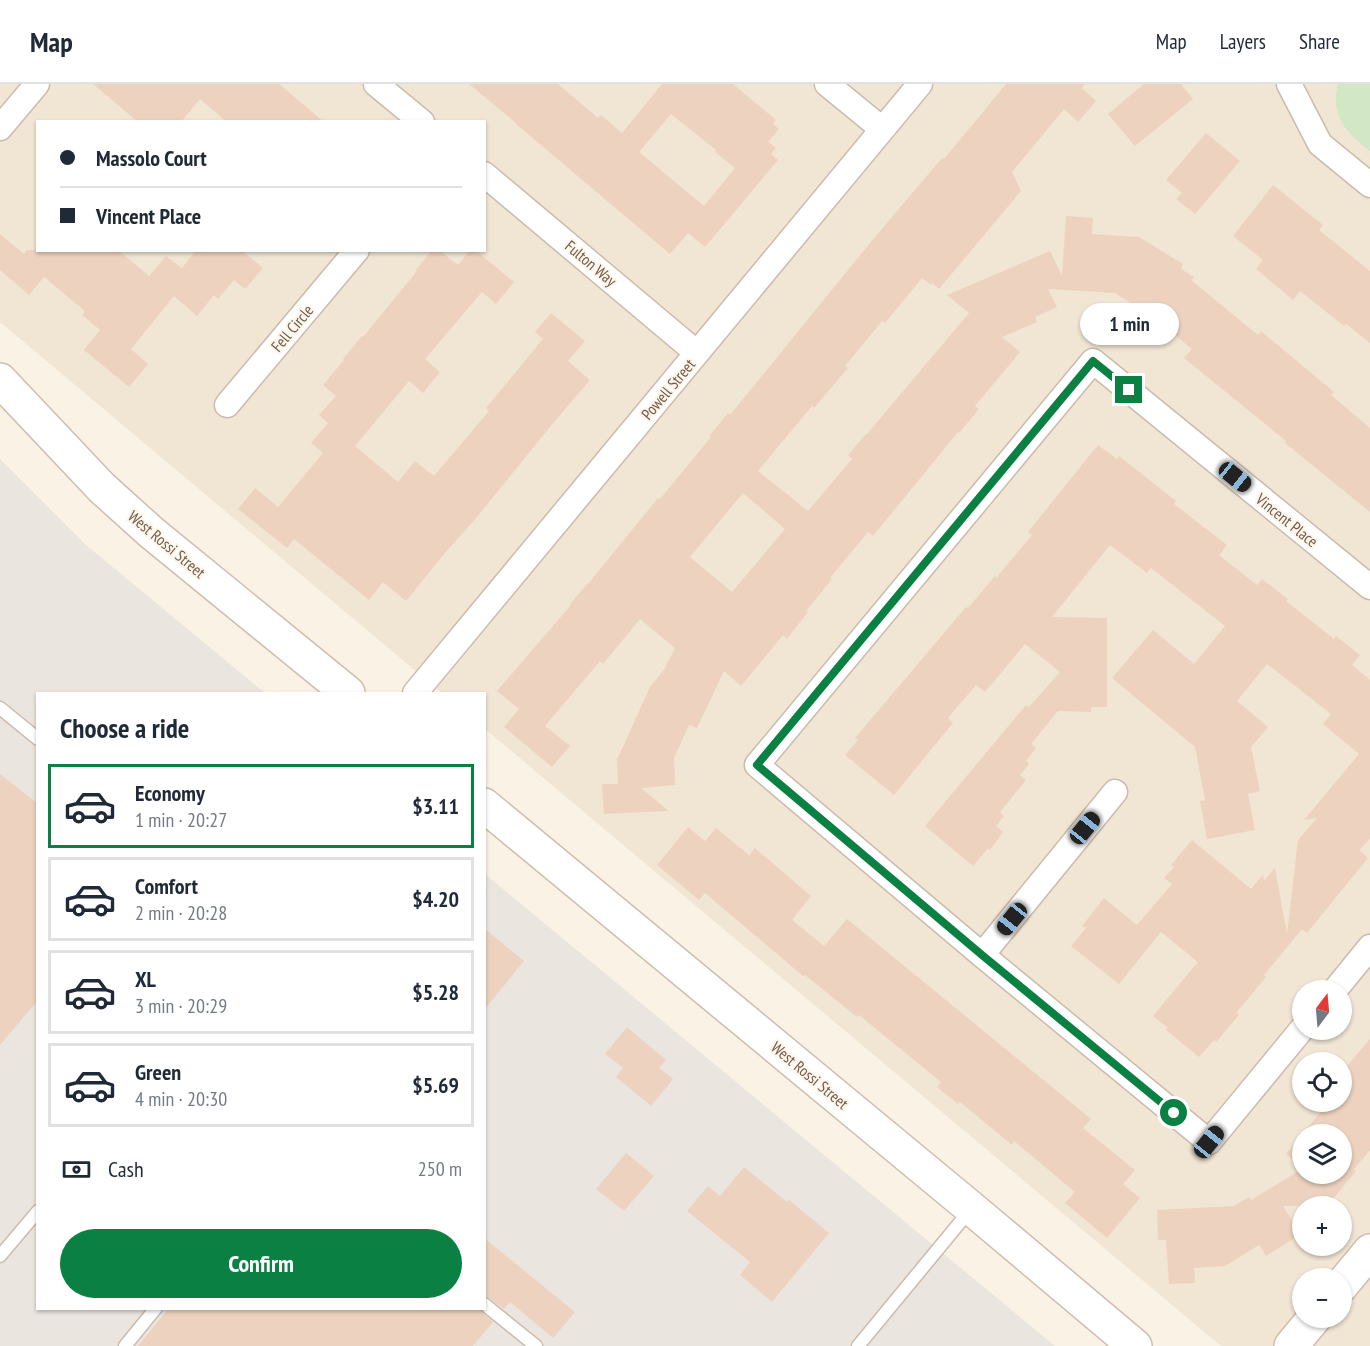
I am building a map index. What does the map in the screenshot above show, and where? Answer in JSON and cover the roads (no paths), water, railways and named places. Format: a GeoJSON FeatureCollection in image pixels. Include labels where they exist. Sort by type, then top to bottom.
{"type":"FeatureCollection","features":[{"type":"Feature","properties":{"kind":"main road","name":"West Rossi Street"},"geometry":{"type":"LineString","coordinates":[[0,380],[102,488],[152,533],[347,692]]}},
{"type":"Feature","properties":{"kind":"main road","name":"West Rossi Street"},"geometry":{"type":"LineString","coordinates":[[486,807],[1135,1346]]}},
{"type":"Feature","properties":{"kind":"main road"},"geometry":{"type":"LineString","coordinates":[[1352,1273],[1370,1251]]}},
{"type":"Feature","properties":{"kind":"main road"},"geometry":{"type":"LineString","coordinates":[[1291,1346],[1307,1328]]}},
{"type":"Feature","properties":{"kind":"street"},"geometry":{"type":"LineString","coordinates":[[0,128],[37,84]]}},
{"type":"Feature","properties":{"kind":"street"},"geometry":{"type":"LineString","coordinates":[[376,84],[420,120]]}},
{"type":"Feature","properties":{"kind":"street"},"geometry":{"type":"LineString","coordinates":[[827,84],[882,129]]}},
{"type":"Feature","properties":{"kind":"street","name":"Powell Street"},"geometry":{"type":"LineString","coordinates":[[416,692],[920,84]]}},
{"type":"Feature","properties":{"kind":"street"},"geometry":{"type":"LineString","coordinates":[[1289,84],[1320,144],[1370,185]]}},
{"type":"Feature","properties":{"kind":"street","name":"Fulton Way"},"geometry":{"type":"LineString","coordinates":[[486,176],[697,353]]}},
{"type":"Feature","properties":{"kind":"street","name":"Fell Circle"},"geometry":{"type":"LineString","coordinates":[[227,405],[355,252]]}},
{"type":"Feature","properties":{"kind":"street","name":"Vincent Place"},"geometry":{"type":"LineString","coordinates":[[982,955],[757,765],[1093,361],[1370,587]]}},
{"type":"Feature","properties":{"kind":"street"},"geometry":{"type":"LineString","coordinates":[[1114,792],[982,955],[1209,1142],[1293,1040]]}},
{"type":"Feature","properties":{"kind":"street"},"geometry":{"type":"LineString","coordinates":[[1343,980],[1370,947]]}},
{"type":"Feature","properties":{"kind":"lane"},"geometry":{"type":"LineString","coordinates":[[0,708],[36,737]]}},
{"type":"Feature","properties":{"kind":"lane"},"geometry":{"type":"LineString","coordinates":[[858,1346],[971,1208]]}},
{"type":"Feature","properties":{"kind":"lane"},"geometry":{"type":"LineString","coordinates":[[0,1256],[36,1213]]}},
{"type":"Feature","properties":{"kind":"lane"},"geometry":{"type":"LineString","coordinates":[[486,1306],[536,1346]]}},
{"type":"Feature","properties":{"kind":"lane"},"geometry":{"type":"LineString","coordinates":[[125,1346],[154,1310]]}}]}
